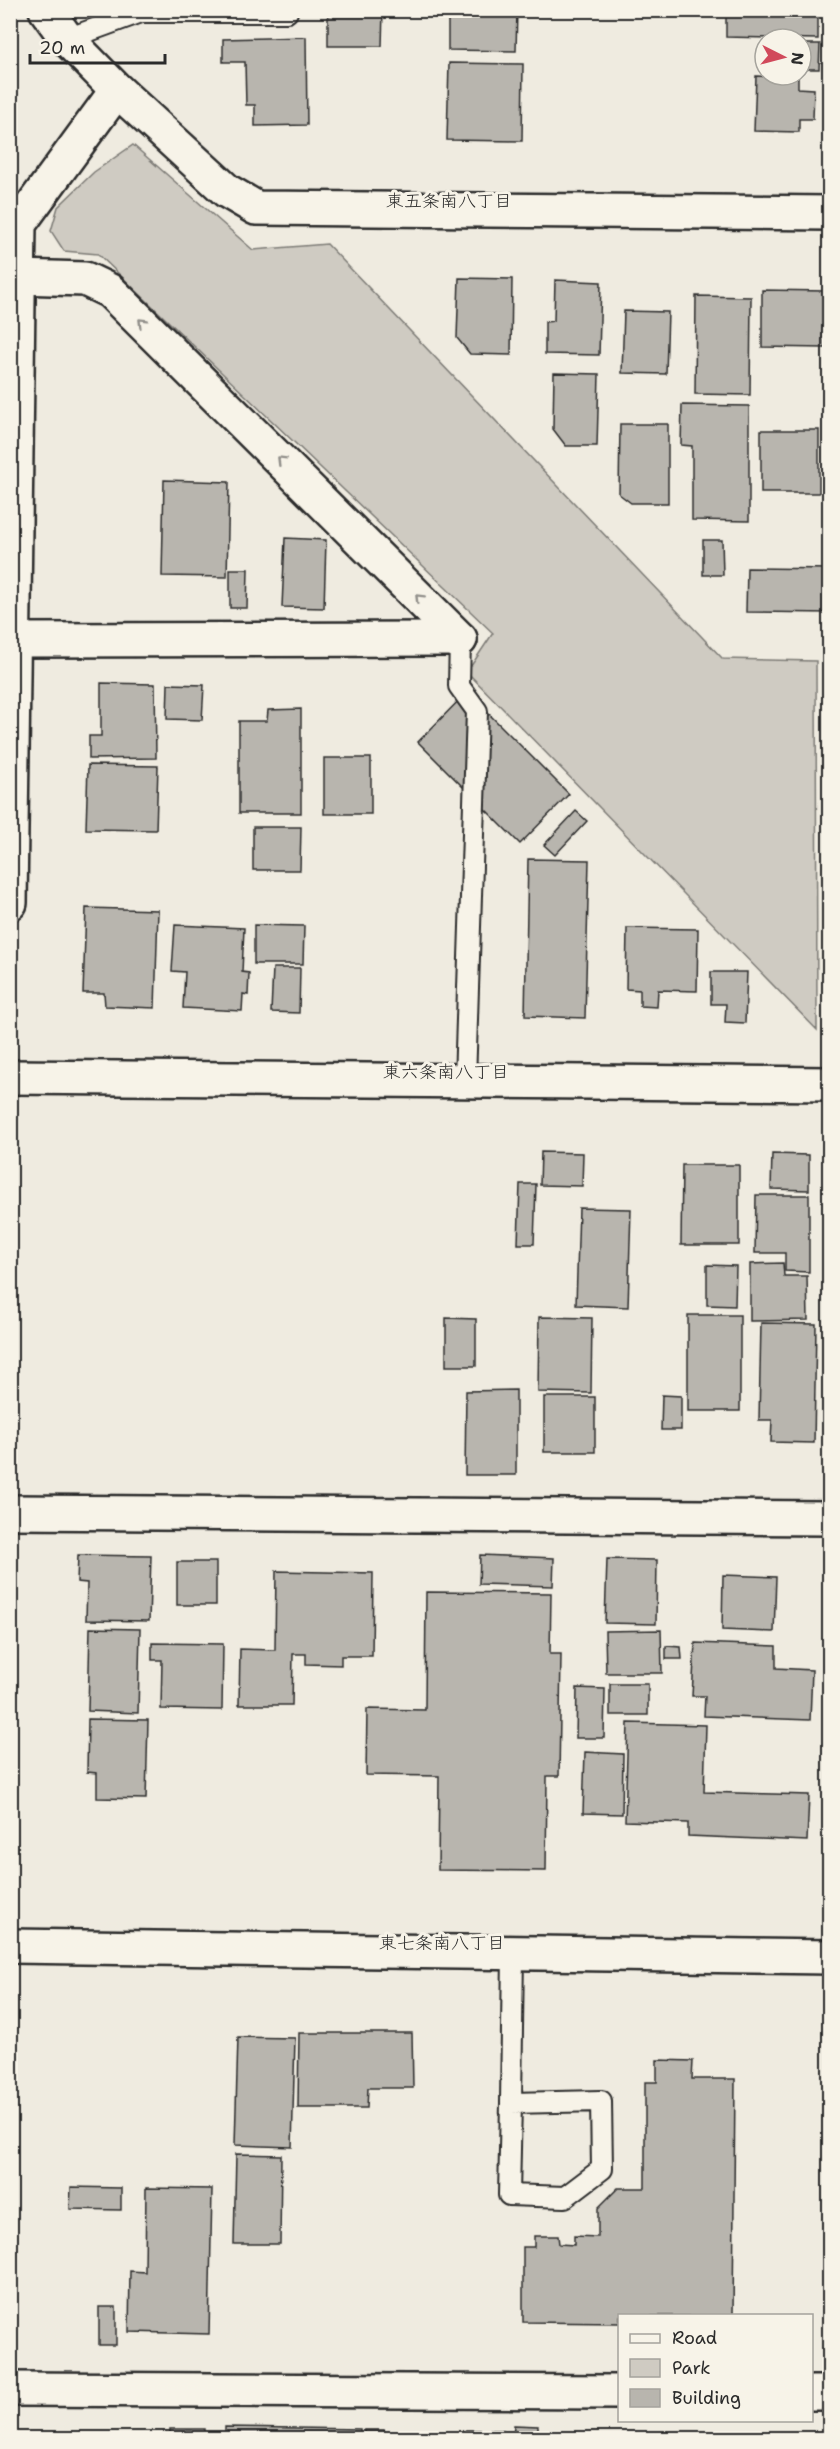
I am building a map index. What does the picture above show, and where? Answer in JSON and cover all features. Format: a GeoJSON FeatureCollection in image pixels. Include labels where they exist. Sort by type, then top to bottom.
{"type":"FeatureCollection","features":[{"type":"Feature","properties":{"kind":"street"},"geometry":{"type":"LineString","coordinates":[[46,10],[67,39],[117,90],[227,191],[256,208],[830,213]]}},
{"type":"Feature","properties":{"kind":"street"},"geometry":{"type":"LineString","coordinates":[[10,903],[18,277],[15,224],[117,90]]}},
{"type":"Feature","properties":{"kind":"street"},"geometry":{"type":"LineString","coordinates":[[18,277],[85,279],[110,291],[460,639]]}},
{"type":"Feature","properties":{"kind":"street"},"geometry":{"type":"LineString","coordinates":[[15,640],[460,639]]}},
{"type":"Feature","properties":{"kind":"street"},"geometry":{"type":"LineString","coordinates":[[10,1077],[830,1084]]}},
{"type":"Feature","properties":{"kind":"street"},"geometry":{"type":"LineString","coordinates":[[10,1512],[830,1518]]}},
{"type":"Feature","properties":{"kind":"street"},"geometry":{"type":"LineString","coordinates":[[10,1946],[830,1957]]}},
{"type":"Feature","properties":{"kind":"street"},"geometry":{"type":"LineString","coordinates":[[10,2389],[618,2392]]}},
{"type":"Feature","properties":{"kind":"street"},"geometry":{"type":"LineString","coordinates":[[813,2393],[830,2393]]}},
{"type":"Feature","properties":{"kind":"lane"},"geometry":{"type":"LineString","coordinates":[[67,39],[141,12],[287,12]]}},
{"type":"Feature","properties":{"kind":"lane"},"geometry":{"type":"LineString","coordinates":[[460,639],[459,686],[477,711],[465,1081]]}},
{"type":"Feature","properties":{"kind":"lane"},"geometry":{"type":"LineString","coordinates":[[511,2103],[601,2101],[602,2169],[565,2197],[509,2195],[513,1953]]}},
{"type":"Feature","properties":{"kind":"green space"},"geometry":{"type":"Polygon","coordinates":[[[133,145],[253,250],[327,244],[723,659],[816,661],[817,1030],[467,672],[493,633],[98,254],[64,251],[51,231],[58,207],[94,172],[133,145]]]}},
{"type":"Feature","properties":{"kind":"building"},"geometry":{"type":"Polygon","coordinates":[[[328,10],[383,10],[382,46],[328,46],[328,10]]]}},
{"type":"Feature","properties":{"kind":"building"},"geometry":{"type":"Polygon","coordinates":[[[448,10],[517,10],[516,51],[448,50],[448,10]]]}},
{"type":"Feature","properties":{"kind":"building"},"geometry":{"type":"Polygon","coordinates":[[[726,10],[818,10],[818,39],[813,39],[813,27],[753,27],[753,38],[726,37],[726,10]]]}},
{"type":"Feature","properties":{"kind":"building"},"geometry":{"type":"Polygon","coordinates":[[[306,37],[307,125],[255,126],[255,105],[246,105],[245,62],[223,62],[223,39],[306,37]]]}},
{"type":"Feature","properties":{"kind":"building"},"geometry":{"type":"Polygon","coordinates":[[[813,44],[820,44],[819,69],[813,69],[813,44]]]}},
{"type":"Feature","properties":{"kind":"building"},"geometry":{"type":"Polygon","coordinates":[[[449,63],[523,64],[522,141],[447,140],[449,63]]]}},
{"type":"Feature","properties":{"kind":"building"},"geometry":{"type":"Polygon","coordinates":[[[756,87],[814,89],[813,119],[799,119],[799,132],[754,131],[756,87]]]}},
{"type":"Feature","properties":{"kind":"building"},"geometry":{"type":"Polygon","coordinates":[[[459,278],[512,279],[511,355],[470,354],[457,338],[459,278]]]}},
{"type":"Feature","properties":{"kind":"building"},"geometry":{"type":"Polygon","coordinates":[[[555,280],[601,282],[599,355],[545,354],[545,322],[554,321],[555,280]]]}},
{"type":"Feature","properties":{"kind":"building"},"geometry":{"type":"Polygon","coordinates":[[[762,290],[826,291],[825,348],[762,347],[762,290]]]}},
{"type":"Feature","properties":{"kind":"building"},"geometry":{"type":"Polygon","coordinates":[[[696,296],[751,297],[750,395],[695,394],[696,296]]]}},
{"type":"Feature","properties":{"kind":"building"},"geometry":{"type":"Polygon","coordinates":[[[624,311],[668,312],[666,374],[622,373],[624,311]]]}},
{"type":"Feature","properties":{"kind":"building"},"geometry":{"type":"Polygon","coordinates":[[[554,373],[599,374],[597,446],[566,446],[553,429],[554,373]]]}},
{"type":"Feature","properties":{"kind":"building"},"geometry":{"type":"Polygon","coordinates":[[[682,405],[749,406],[749,521],[692,520],[692,446],[681,445],[682,405]]]}},
{"type":"Feature","properties":{"kind":"building"},"geometry":{"type":"Polygon","coordinates":[[[620,424],[668,424],[668,503],[631,503],[619,494],[620,424]]]}},
{"type":"Feature","properties":{"kind":"building"},"geometry":{"type":"Polygon","coordinates":[[[761,430],[819,430],[819,493],[761,493],[761,430]]]}},
{"type":"Feature","properties":{"kind":"building"},"geometry":{"type":"Polygon","coordinates":[[[164,480],[229,482],[227,577],[162,576],[164,480]]]}},
{"type":"Feature","properties":{"kind":"building"},"geometry":{"type":"Polygon","coordinates":[[[285,538],[326,540],[324,608],[282,607],[285,538]]]}},
{"type":"Feature","properties":{"kind":"building"},"geometry":{"type":"Polygon","coordinates":[[[703,540],[722,540],[723,575],[703,575],[703,540]]]}},
{"type":"Feature","properties":{"kind":"building"},"geometry":{"type":"Polygon","coordinates":[[[747,568],[830,569],[830,613],[746,612],[747,568]]]}},
{"type":"Feature","properties":{"kind":"building"},"geometry":{"type":"Polygon","coordinates":[[[230,569],[248,569],[247,608],[230,608],[230,569]]]}},
{"type":"Feature","properties":{"kind":"building"},"geometry":{"type":"Polygon","coordinates":[[[101,683],[155,684],[156,758],[89,759],[89,736],[101,736],[101,683]]]}},
{"type":"Feature","properties":{"kind":"building"},"geometry":{"type":"Polygon","coordinates":[[[168,684],[204,685],[202,720],[167,719],[168,684]]]}},
{"type":"Feature","properties":{"kind":"building"},"geometry":{"type":"Polygon","coordinates":[[[467,692],[569,794],[520,844],[418,742],[467,692]]]}},
{"type":"Feature","properties":{"kind":"building"},"geometry":{"type":"Polygon","coordinates":[[[301,709],[301,813],[239,813],[239,721],[267,721],[268,710],[301,709]]]}},
{"type":"Feature","properties":{"kind":"building"},"geometry":{"type":"Polygon","coordinates":[[[324,758],[371,758],[371,814],[324,814],[324,758]]]}},
{"type":"Feature","properties":{"kind":"building"},"geometry":{"type":"Polygon","coordinates":[[[88,765],[158,766],[156,830],[86,829],[88,765]]]}},
{"type":"Feature","properties":{"kind":"building"},"geometry":{"type":"Polygon","coordinates":[[[576,811],[587,821],[555,855],[544,845],[576,811]]]}},
{"type":"Feature","properties":{"kind":"building"},"geometry":{"type":"Polygon","coordinates":[[[253,827],[301,827],[300,870],[253,870],[253,827]]]}},
{"type":"Feature","properties":{"kind":"building"},"geometry":{"type":"Polygon","coordinates":[[[528,859],[589,860],[585,1018],[525,1016],[528,859]]]}},
{"type":"Feature","properties":{"kind":"building"},"geometry":{"type":"Polygon","coordinates":[[[86,908],[158,910],[155,1008],[105,1006],[104,993],[83,993],[86,908]]]}},
{"type":"Feature","properties":{"kind":"building"},"geometry":{"type":"Polygon","coordinates":[[[175,925],[244,928],[242,972],[249,973],[248,995],[243,994],[242,1011],[183,1008],[185,972],[172,971],[175,925]]]}},
{"type":"Feature","properties":{"kind":"building"},"geometry":{"type":"Polygon","coordinates":[[[254,925],[304,926],[303,964],[254,964],[254,925]]]}},
{"type":"Feature","properties":{"kind":"building"},"geometry":{"type":"Polygon","coordinates":[[[627,928],[698,929],[697,991],[658,990],[657,1007],[640,1006],[640,990],[626,989],[627,928]]]}},
{"type":"Feature","properties":{"kind":"building"},"geometry":{"type":"Polygon","coordinates":[[[273,968],[300,968],[299,1013],[271,1012],[273,968]]]}},
{"type":"Feature","properties":{"kind":"building"},"geometry":{"type":"Polygon","coordinates":[[[711,972],[747,972],[745,1023],[725,1022],[726,1004],[711,1004],[711,972]]]}},
{"type":"Feature","properties":{"kind":"building"},"geometry":{"type":"Polygon","coordinates":[[[541,1152],[583,1153],[582,1186],[540,1185],[541,1152]]]}},
{"type":"Feature","properties":{"kind":"building"},"geometry":{"type":"Polygon","coordinates":[[[772,1154],[809,1155],[809,1190],[771,1189],[772,1154]]]}},
{"type":"Feature","properties":{"kind":"building"},"geometry":{"type":"Polygon","coordinates":[[[682,1165],[739,1165],[739,1245],[681,1245],[682,1165]]]}},
{"type":"Feature","properties":{"kind":"building"},"geometry":{"type":"Polygon","coordinates":[[[520,1184],[536,1184],[534,1244],[518,1244],[520,1184]]]}},
{"type":"Feature","properties":{"kind":"building"},"geometry":{"type":"Polygon","coordinates":[[[756,1195],[809,1195],[809,1272],[785,1271],[785,1253],[755,1253],[756,1195]]]}},
{"type":"Feature","properties":{"kind":"building"},"geometry":{"type":"Polygon","coordinates":[[[579,1208],[631,1209],[628,1307],[576,1305],[579,1208]]]}},
{"type":"Feature","properties":{"kind":"building"},"geometry":{"type":"Polygon","coordinates":[[[783,1263],[784,1276],[807,1276],[808,1320],[750,1321],[750,1264],[783,1263]]]}},
{"type":"Feature","properties":{"kind":"building"},"geometry":{"type":"Polygon","coordinates":[[[707,1265],[736,1266],[735,1306],[707,1305],[707,1265]]]}},
{"type":"Feature","properties":{"kind":"building"},"geometry":{"type":"Polygon","coordinates":[[[688,1315],[740,1315],[740,1411],[688,1411],[688,1315]]]}},
{"type":"Feature","properties":{"kind":"building"},"geometry":{"type":"Polygon","coordinates":[[[539,1317],[592,1318],[591,1393],[538,1392],[539,1317]]]}},
{"type":"Feature","properties":{"kind":"building"},"geometry":{"type":"Polygon","coordinates":[[[446,1318],[476,1319],[476,1366],[446,1366],[446,1318]]]}},
{"type":"Feature","properties":{"kind":"building"},"geometry":{"type":"Polygon","coordinates":[[[761,1323],[816,1324],[814,1443],[771,1442],[772,1420],[759,1420],[761,1323]]]}},
{"type":"Feature","properties":{"kind":"building"},"geometry":{"type":"Polygon","coordinates":[[[516,1390],[516,1475],[465,1475],[466,1391],[516,1390]]]}},
{"type":"Feature","properties":{"kind":"building"},"geometry":{"type":"Polygon","coordinates":[[[662,1395],[681,1396],[681,1430],[661,1430],[662,1395]]]}},
{"type":"Feature","properties":{"kind":"building"},"geometry":{"type":"Polygon","coordinates":[[[544,1397],[595,1397],[595,1452],[544,1452],[544,1397]]]}},
{"type":"Feature","properties":{"kind":"building"},"geometry":{"type":"Polygon","coordinates":[[[78,1555],[151,1556],[149,1621],[86,1620],[87,1583],[77,1582],[78,1555]]]}},
{"type":"Feature","properties":{"kind":"building"},"geometry":{"type":"Polygon","coordinates":[[[480,1555],[554,1558],[553,1586],[479,1584],[480,1555]]]}},
{"type":"Feature","properties":{"kind":"building"},"geometry":{"type":"Polygon","coordinates":[[[607,1559],[657,1560],[656,1624],[605,1623],[607,1559]]]}},
{"type":"Feature","properties":{"kind":"building"},"geometry":{"type":"Polygon","coordinates":[[[177,1562],[216,1562],[216,1605],[177,1605],[177,1562]]]}},
{"type":"Feature","properties":{"kind":"building"},"geometry":{"type":"Polygon","coordinates":[[[276,1571],[373,1573],[372,1656],[341,1656],[341,1665],[306,1664],[306,1654],[293,1654],[292,1705],[239,1705],[240,1649],[275,1650],[276,1571]]]}},
{"type":"Feature","properties":{"kind":"building"},"geometry":{"type":"Polygon","coordinates":[[[723,1575],[776,1577],[774,1632],[722,1630],[723,1575]]]}},
{"type":"Feature","properties":{"kind":"building"},"geometry":{"type":"Polygon","coordinates":[[[426,1592],[551,1593],[550,1654],[561,1654],[559,1776],[547,1776],[546,1871],[438,1870],[439,1776],[366,1775],[367,1709],[425,1710],[426,1592]]]}},
{"type":"Feature","properties":{"kind":"building"},"geometry":{"type":"Polygon","coordinates":[[[90,1628],[140,1629],[138,1713],[88,1711],[90,1628]]]}},
{"type":"Feature","properties":{"kind":"building"},"geometry":{"type":"Polygon","coordinates":[[[661,1630],[662,1673],[606,1673],[605,1631],[661,1630]]]}},
{"type":"Feature","properties":{"kind":"building"},"geometry":{"type":"Polygon","coordinates":[[[152,1643],[223,1644],[222,1710],[161,1709],[162,1660],[152,1660],[152,1643]]]}},
{"type":"Feature","properties":{"kind":"building"},"geometry":{"type":"Polygon","coordinates":[[[695,1643],[776,1646],[776,1668],[812,1670],[810,1720],[704,1716],[705,1696],[692,1696],[695,1643]]]}},
{"type":"Feature","properties":{"kind":"building"},"geometry":{"type":"Polygon","coordinates":[[[666,1646],[681,1647],[682,1659],[666,1659],[666,1646]]]}},
{"type":"Feature","properties":{"kind":"building"},"geometry":{"type":"Polygon","coordinates":[[[610,1684],[648,1684],[648,1715],[610,1715],[610,1684]]]}},
{"type":"Feature","properties":{"kind":"building"},"geometry":{"type":"Polygon","coordinates":[[[577,1688],[605,1689],[604,1738],[576,1738],[577,1688]]]}},
{"type":"Feature","properties":{"kind":"building"},"geometry":{"type":"Polygon","coordinates":[[[88,1719],[148,1720],[146,1799],[97,1798],[97,1773],[87,1772],[88,1719]]]}},
{"type":"Feature","properties":{"kind":"building"},"geometry":{"type":"Polygon","coordinates":[[[628,1723],[706,1725],[704,1792],[809,1795],[807,1841],[688,1836],[688,1823],[625,1821],[628,1723]]]}},
{"type":"Feature","properties":{"kind":"building"},"geometry":{"type":"Polygon","coordinates":[[[585,1752],[623,1754],[622,1814],[583,1813],[585,1752]]]}},
{"type":"Feature","properties":{"kind":"building"},"geometry":{"type":"Polygon","coordinates":[[[299,2033],[412,2033],[413,2088],[368,2088],[367,2108],[298,2108],[299,2033]]]}},
{"type":"Feature","properties":{"kind":"building"},"geometry":{"type":"Polygon","coordinates":[[[238,2037],[295,2038],[292,2147],[235,2145],[238,2037]]]}},
{"type":"Feature","properties":{"kind":"building"},"geometry":{"type":"Polygon","coordinates":[[[657,2060],[693,2061],[692,2079],[735,2079],[733,2314],[618,2314],[618,2323],[523,2322],[523,2247],[534,2247],[534,2236],[558,2236],[559,2244],[574,2245],[574,2236],[598,2237],[598,2208],[618,2188],[645,2188],[645,2082],[657,2082],[657,2060]]]}},
{"type":"Feature","properties":{"kind":"building"},"geometry":{"type":"Polygon","coordinates":[[[236,2154],[281,2155],[280,2244],[234,2244],[236,2154]]]}},
{"type":"Feature","properties":{"kind":"building"},"geometry":{"type":"Polygon","coordinates":[[[71,2187],[121,2188],[121,2210],[70,2209],[71,2187]]]}},
{"type":"Feature","properties":{"kind":"building"},"geometry":{"type":"Polygon","coordinates":[[[146,2188],[212,2189],[209,2334],[129,2332],[130,2271],[145,2272],[146,2188]]]}},
{"type":"Feature","properties":{"kind":"building"},"geometry":{"type":"Polygon","coordinates":[[[99,2307],[116,2307],[116,2345],[99,2345],[99,2307]]]}},
{"type":"Feature","properties":{"kind":"building"},"geometry":{"type":"Polygon","coordinates":[[[514,2425],[538,2426],[538,2438],[513,2438],[514,2425]]]}},
{"type":"Feature","properties":{"kind":"building"},"geometry":{"type":"Polygon","coordinates":[[[225,2427],[360,2429],[360,2438],[225,2438],[225,2427]]]}},
{"type":"Feature","properties":{"kind":"building"},"geometry":{"type":"Polygon","coordinates":[[[170,2429],[204,2429],[204,2438],[170,2438],[170,2429]]]}},
{"type":"Feature","properties":{"kind":"building"},"geometry":{"type":"Polygon","coordinates":[[[364,2430],[384,2430],[384,2438],[364,2438],[364,2430]]]}},
{"type":"Feature","properties":{"kind":"building"},"geometry":{"type":"Polygon","coordinates":[[[466,2430],[503,2430],[503,2438],[457,2438],[466,2430]]]}},
{"type":"Feature","properties":{"kind":"building"},"geometry":{"type":"Polygon","coordinates":[[[663,2433],[724,2433],[724,2438],[663,2438],[663,2433]]]}},
{"type":"Feature","properties":{"kind":"district","name":"東五条南八丁目"},"geometry":{"type":"Point","coordinates":[449,201]}},
{"type":"Feature","properties":{"kind":"district","name":"東六条南八丁目"},"geometry":{"type":"Point","coordinates":[446,1072]}},
{"type":"Feature","properties":{"kind":"district","name":"東七条南八丁目"},"geometry":{"type":"Point","coordinates":[442,1943]}}]}
